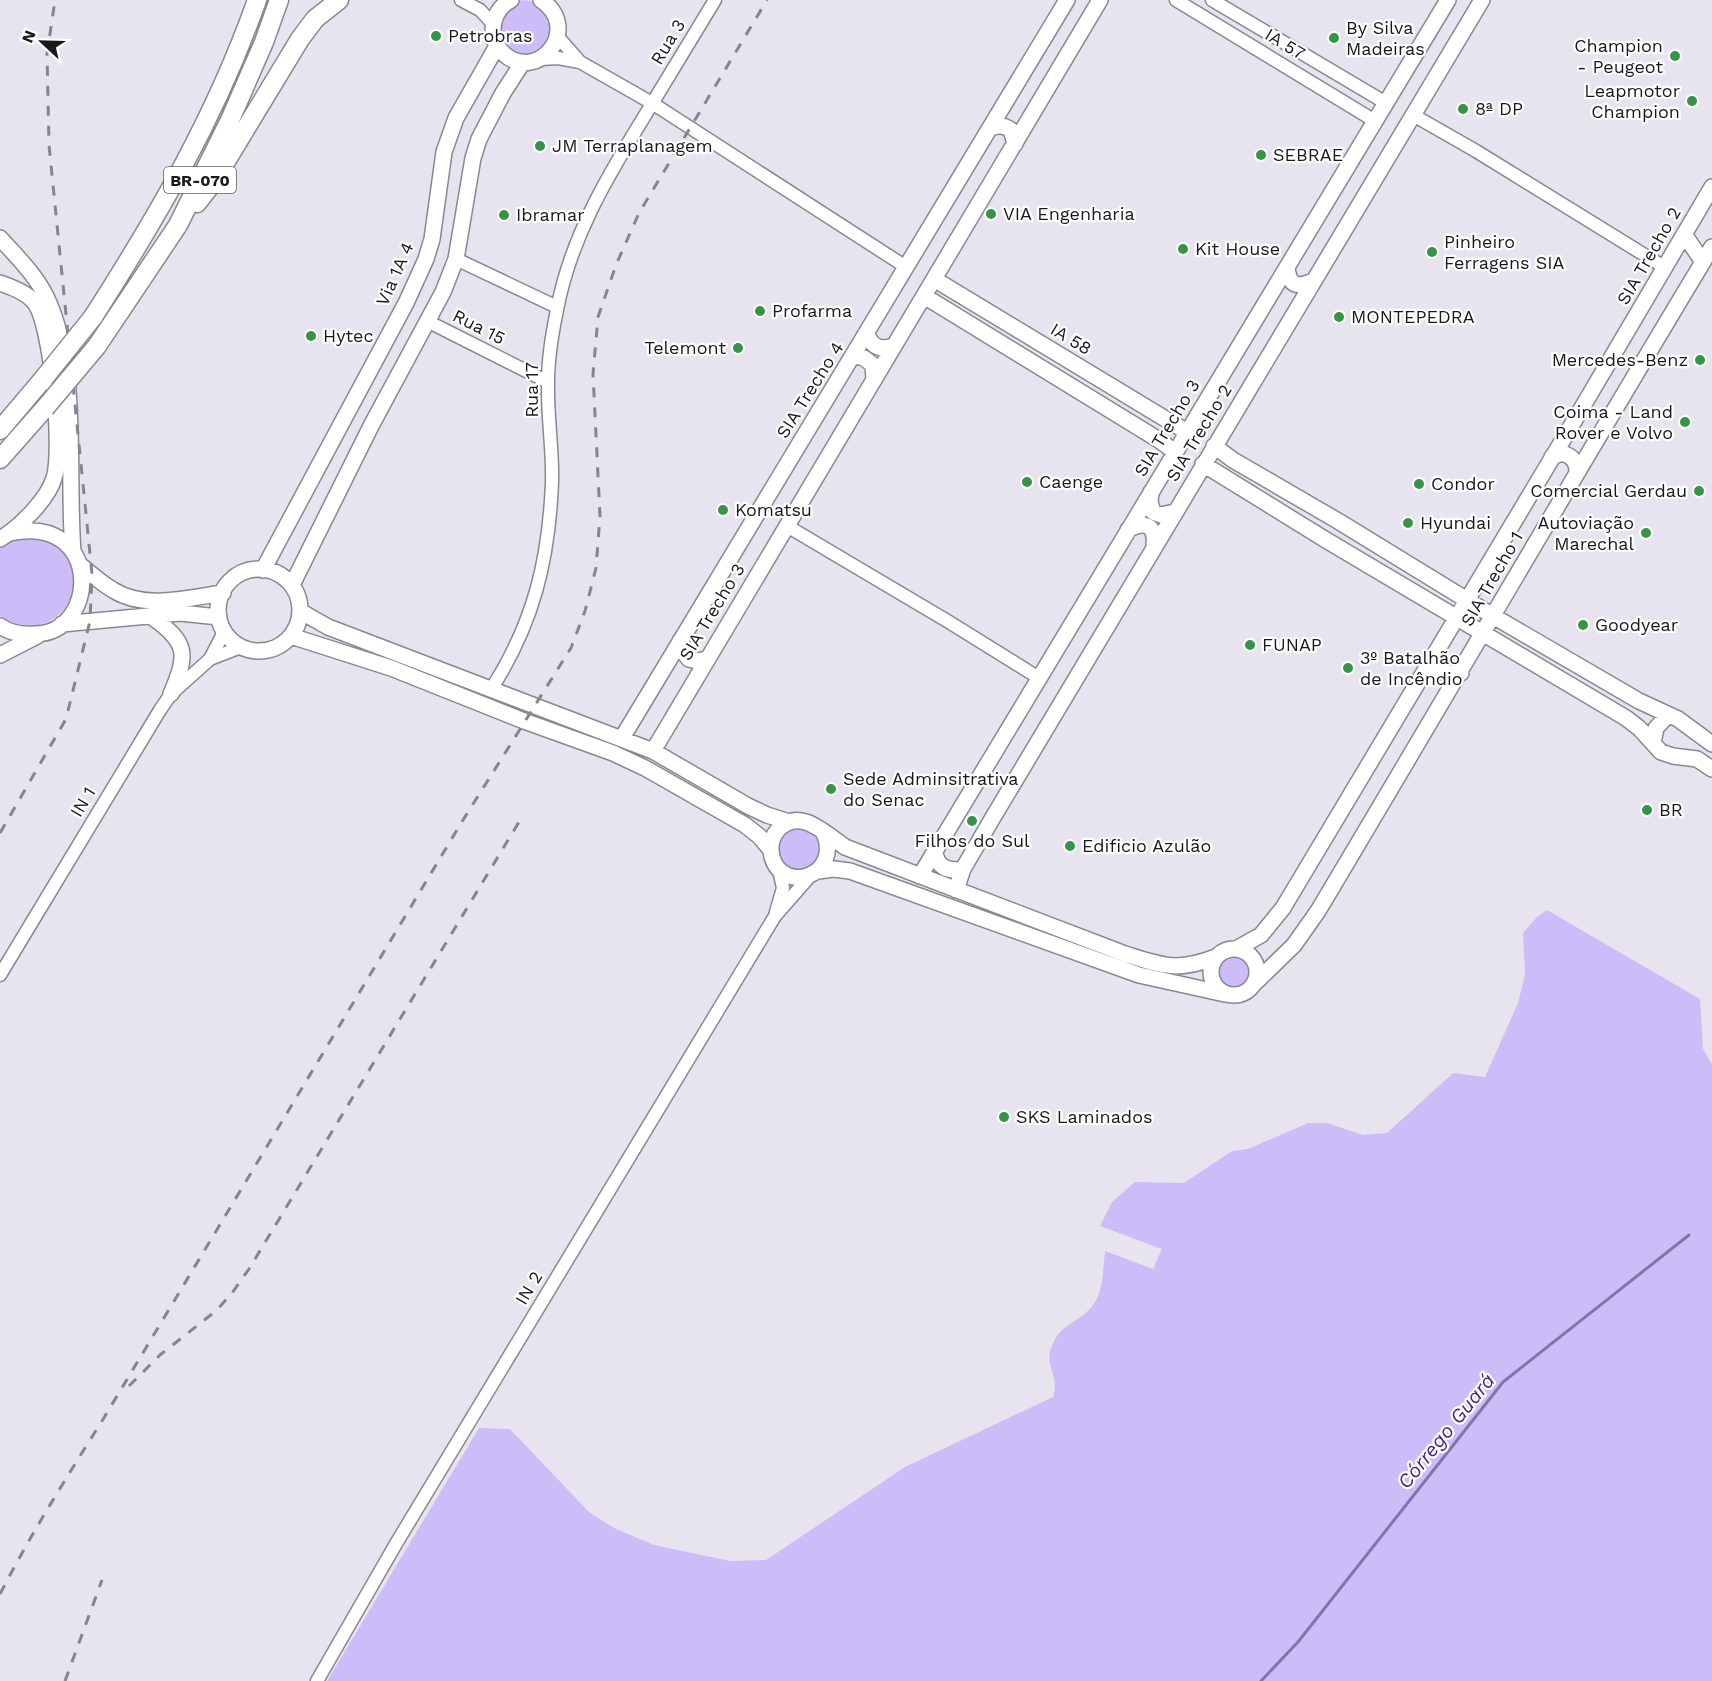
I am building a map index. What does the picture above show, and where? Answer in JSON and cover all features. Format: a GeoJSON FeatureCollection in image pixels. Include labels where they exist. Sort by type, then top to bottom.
{"type":"FeatureCollection","features":[{"type":"Feature","properties":{"kind":"highway","name":"BR-070"},"geometry":{"type":"LineString","coordinates":[[0,430],[93,317],[142,240],[183,168],[234,60],[257,0]]}},
{"type":"Feature","properties":{"kind":"highway","name":"BR-070"},"geometry":{"type":"LineString","coordinates":[[0,459],[97,346],[178,225],[230,120],[264,42],[279,0]]}},
{"type":"Feature","properties":{"kind":"highway"},"geometry":{"type":"LineString","coordinates":[[178,225],[214,181],[300,39],[315,19],[339,0]]}},
{"type":"Feature","properties":{"kind":"main road","name":"SIA Trecho 4"},"geometry":{"type":"LineString","coordinates":[[622,738],[1067,0]]}},
{"type":"Feature","properties":{"kind":"main road","name":"SIA Trecho 3"},"geometry":{"type":"LineString","coordinates":[[653,751],[1100,0]]}},
{"type":"Feature","properties":{"kind":"main road","name":"SIA Trecho 3"},"geometry":{"type":"LineString","coordinates":[[920,876],[1448,0]]}},
{"type":"Feature","properties":{"kind":"main road","name":"SIA Trecho 2"},"geometry":{"type":"LineString","coordinates":[[956,890],[963,869],[1154,545],[1482,0]]}},
{"type":"Feature","properties":{"kind":"main road"},"geometry":{"type":"LineString","coordinates":[[505,1],[495,15],[493,35],[497,46],[507,57],[523,63],[541,59],[554,46],[558,37],[558,27],[550,3]]}},
{"type":"Feature","properties":{"kind":"main road","name":"Via 1A 4"},"geometry":{"type":"LineString","coordinates":[[263,570],[418,278],[432,238],[444,152],[456,118],[497,46]]}},
{"type":"Feature","properties":{"kind":"main road"},"geometry":{"type":"LineString","coordinates":[[292,585],[371,426],[443,292],[456,260],[473,158],[487,123],[523,63]]}},
{"type":"Feature","properties":{"kind":"main road"},"geometry":{"type":"LineString","coordinates":[[1006,101],[1013,113],[1024,117],[1031,116]]}},
{"type":"Feature","properties":{"kind":"main road"},"geometry":{"type":"LineString","coordinates":[[990,128],[1001,126],[1011,130],[1015,144]]}},
{"type":"Feature","properties":{"kind":"main road","name":"SIA Trecho 2"},"geometry":{"type":"LineString","coordinates":[[1236,949],[1261,934],[1283,908],[1712,187]]}},
{"type":"Feature","properties":{"kind":"main road"},"geometry":{"type":"LineString","coordinates":[[1684,234],[1703,262]]}},
{"type":"Feature","properties":{"kind":"main road"},"geometry":{"type":"LineString","coordinates":[[0,238],[20,259],[49,301],[57,324],[66,370],[76,558],[82,581],[80,597],[73,612],[62,624]]}},
{"type":"Feature","properties":{"kind":"main road","name":"SIA Trecho 1"},"geometry":{"type":"LineString","coordinates":[[1256,982],[1294,945],[1318,911],[1712,247]]}},
{"type":"Feature","properties":{"kind":"main road"},"geometry":{"type":"LineString","coordinates":[[1287,267],[1290,279],[1297,285],[1312,281]]}},
{"type":"Feature","properties":{"kind":"main road","name":"IA 58"},"geometry":{"type":"LineString","coordinates":[[934,279],[1187,432]]}},
{"type":"Feature","properties":{"kind":"main road"},"geometry":{"type":"LineString","coordinates":[[0,283],[26,295],[39,309],[46,329],[58,428],[58,464],[50,489],[42,500],[5,536]]}},
{"type":"Feature","properties":{"kind":"main road"},"geometry":{"type":"LineString","coordinates":[[1268,298],[1277,293],[1286,293],[1292,302],[1292,315]]}},
{"type":"Feature","properties":{"kind":"main road"},"geometry":{"type":"LineString","coordinates":[[924,296],[1175,452]]}},
{"type":"Feature","properties":{"kind":"main road"},"geometry":{"type":"LineString","coordinates":[[867,335],[872,344],[878,348],[885,349],[894,346]]}},
{"type":"Feature","properties":{"kind":"main road"},"geometry":{"type":"LineString","coordinates":[[1042,369],[1053,350]]}},
{"type":"Feature","properties":{"kind":"main road"},"geometry":{"type":"LineString","coordinates":[[854,356],[864,358],[873,365],[873,380]]}},
{"type":"Feature","properties":{"kind":"main road"},"geometry":{"type":"LineString","coordinates":[[1159,440],[1169,421]]}},
{"type":"Feature","properties":{"kind":"main road"},"geometry":{"type":"LineString","coordinates":[[1571,427],[1576,438],[1590,443],[1595,441]]}},
{"type":"Feature","properties":{"kind":"main road"},"geometry":{"type":"LineString","coordinates":[[1214,446],[1233,460],[1493,616],[1639,701],[1678,719],[1712,744]]}},
{"type":"Feature","properties":{"kind":"main road"},"geometry":{"type":"LineString","coordinates":[[1552,457],[1562,453],[1571,457],[1577,466],[1577,472]]}},
{"type":"Feature","properties":{"kind":"main road"},"geometry":{"type":"LineString","coordinates":[[1203,464],[1326,540],[1626,718],[1640,728],[1661,752],[1697,759],[1712,769]]}},
{"type":"Feature","properties":{"kind":"main road"},"geometry":{"type":"LineString","coordinates":[[1151,492],[1150,502],[1153,512],[1161,515],[1174,512]]}},
{"type":"Feature","properties":{"kind":"main road"},"geometry":{"type":"LineString","coordinates":[[1128,530],[1138,524],[1148,526],[1154,532],[1154,545]]}},
{"type":"Feature","properties":{"kind":"main road"},"geometry":{"type":"LineString","coordinates":[[5,536],[28,529],[45,531],[61,539],[76,558],[113,590],[134,598],[155,601],[223,592]]}},
{"type":"Feature","properties":{"kind":"main road"},"geometry":{"type":"LineString","coordinates":[[263,570],[276,573],[292,585],[298,598],[300,611],[298,624],[291,636],[281,645],[268,650],[255,651],[241,647],[224,632],[219,617],[219,604],[223,592],[239,575],[263,570]]}},
{"type":"Feature","properties":{"kind":"main road"},"geometry":{"type":"LineString","coordinates":[[300,611],[328,627],[653,751],[748,806],[789,822]]}},
{"type":"Feature","properties":{"kind":"main road"},"geometry":{"type":"LineString","coordinates":[[0,655],[62,624],[180,614],[219,617]]}},
{"type":"Feature","properties":{"kind":"main road"},"geometry":{"type":"LineString","coordinates":[[152,616],[179,640],[183,657],[182,669],[171,694]]}},
{"type":"Feature","properties":{"kind":"main road"},"geometry":{"type":"LineString","coordinates":[[0,626],[5,630],[22,635],[40,634]]}},
{"type":"Feature","properties":{"kind":"main road"},"geometry":{"type":"LineString","coordinates":[[291,636],[391,669],[631,761],[745,825],[771,850]]}},
{"type":"Feature","properties":{"kind":"main road"},"geometry":{"type":"LineString","coordinates":[[680,641],[681,649],[688,659],[706,659]]}},
{"type":"Feature","properties":{"kind":"main road"},"geometry":{"type":"LineString","coordinates":[[1428,665],[1445,673],[1461,673]]}},
{"type":"Feature","properties":{"kind":"main road"},"geometry":{"type":"LineString","coordinates":[[1653,743],[1656,728],[1668,715]]}},
{"type":"Feature","properties":{"kind":"main road"},"geometry":{"type":"LineString","coordinates":[[1673,756],[1686,747],[1691,736],[1691,729]]}},
{"type":"Feature","properties":{"kind":"main road"},"geometry":{"type":"LineString","coordinates":[[808,821],[845,847],[1125,954],[1166,966],[1184,967],[1216,957],[1229,949],[1244,950],[1255,960],[1256,982],[1246,993],[1232,996],[1139,975],[850,871],[834,869],[794,877],[779,870],[773,861],[771,850],[776,833],[789,822],[808,821]]}},
{"type":"Feature","properties":{"kind":"main road"},"geometry":{"type":"LineString","coordinates":[[814,873],[823,865],[828,849],[824,833]]}},
{"type":"Feature","properties":{"kind":"main road"},"geometry":{"type":"LineString","coordinates":[[935,851],[937,862],[944,868],[963,869]]}},
{"type":"Feature","properties":{"kind":"main road"},"geometry":{"type":"LineString","coordinates":[[1216,957],[1212,963],[1211,978],[1219,990],[1225,994]]}},
{"type":"Feature","properties":{"kind":"street"},"geometry":{"type":"LineString","coordinates":[[461,0],[480,10],[493,24]]}},
{"type":"Feature","properties":{"kind":"street","name":"Rua 3"},"geometry":{"type":"LineString","coordinates":[[652,103],[715,0]]}},
{"type":"Feature","properties":{"kind":"street","name":"IA 57"},"geometry":{"type":"LineString","coordinates":[[1212,0],[1386,103]]}},
{"type":"Feature","properties":{"kind":"street","name":"IA 57"},"geometry":{"type":"LineString","coordinates":[[1183,2],[1375,121]]}},
{"type":"Feature","properties":{"kind":"street"},"geometry":{"type":"LineString","coordinates":[[558,37],[580,62],[652,103],[906,267]]}},
{"type":"Feature","properties":{"kind":"street"},"geometry":{"type":"LineString","coordinates":[[541,59],[558,58],[580,62]]}},
{"type":"Feature","properties":{"kind":"street"},"geometry":{"type":"LineString","coordinates":[[1319,86],[1329,70]]}},
{"type":"Feature","properties":{"kind":"street","name":"Rua 17"},"geometry":{"type":"LineString","coordinates":[[492,688],[525,626],[535,599],[544,560],[552,480],[548,382],[550,350],[557,307],[576,246],[593,206],[606,179],[652,103]]}},
{"type":"Feature","properties":{"kind":"street"},"geometry":{"type":"LineString","coordinates":[[1413,115],[1485,156],[1664,267]]}},
{"type":"Feature","properties":{"kind":"street"},"geometry":{"type":"LineString","coordinates":[[456,260],[557,307]]}},
{"type":"Feature","properties":{"kind":"street","name":"Rua 15"},"geometry":{"type":"LineString","coordinates":[[427,321],[548,382]]}},
{"type":"Feature","properties":{"kind":"street"},"geometry":{"type":"LineString","coordinates":[[787,526],[1039,678]]}},
{"type":"Feature","properties":{"kind":"street","name":"IN 1"},"geometry":{"type":"LineString","coordinates":[[0,975],[171,694],[210,659],[224,632]]}},
{"type":"Feature","properties":{"kind":"street","name":"IN 1"},"geometry":{"type":"LineString","coordinates":[[210,659],[241,647]]}},
{"type":"Feature","properties":{"kind":"street","name":"IN 2"},"geometry":{"type":"LineString","coordinates":[[775,916],[783,888],[779,870]]}},
{"type":"Feature","properties":{"kind":"street","name":"IN 2"},"geometry":{"type":"LineString","coordinates":[[317,1681],[397,1542],[775,916],[814,873]]}},
{"type":"Feature","properties":{"kind":"shaded area"},"geometry":{"type":"Polygon","coordinates":[[[517,1],[536,2],[550,15],[551,34],[545,48],[521,57],[500,43],[499,18],[517,1]]]}},
{"type":"Feature","properties":{"kind":"shaded area"},"geometry":{"type":"Polygon","coordinates":[[[19,536],[48,539],[67,555],[74,572],[73,589],[67,605],[55,618],[39,625],[20,625],[0,616],[0,545],[19,536]]]}},
{"type":"Feature","properties":{"kind":"shaded area"},"geometry":{"type":"Polygon","coordinates":[[[799,828],[807,829],[814,834],[819,841],[819,857],[814,864],[807,869],[799,870],[791,869],[784,864],[779,857],[778,849],[779,841],[784,834],[791,829],[799,828]]]}},
{"type":"Feature","properties":{"kind":"shaded area"},"geometry":{"type":"Polygon","coordinates":[[[1547,910],[1700,999],[1703,1049],[1712,1064],[1712,1681],[327,1681],[479,1428],[510,1429],[589,1512],[614,1528],[654,1545],[730,1561],[766,1560],[905,1467],[1053,1397],[1055,1384],[1049,1358],[1050,1352],[1063,1329],[1087,1312],[1097,1299],[1105,1251],[1153,1269],[1162,1249],[1100,1226],[1112,1202],[1135,1182],[1184,1183],[1232,1151],[1248,1149],[1308,1123],[1327,1123],[1363,1135],[1387,1133],[1453,1073],[1485,1077],[1518,1003],[1525,974],[1523,933],[1537,917],[1547,910]]]}},
{"type":"Feature","properties":{"kind":"shaded area"},"geometry":{"type":"Polygon","coordinates":[[[1235,956],[1247,961],[1252,973],[1247,985],[1235,990],[1223,985],[1218,973],[1223,961],[1235,956]]]}},
{"type":"Feature","properties":{"kind":"waterway","name":"Córrego Guará"},"geometry":{"type":"LineString","coordinates":[[1261,1681],[1298,1642],[1503,1382],[1689,1235]]}},
{"type":"Feature","properties":{"kind":"railway"},"geometry":{"type":"LineString","coordinates":[[0,833],[66,719],[90,621],[92,574],[49,145],[47,54],[55,0]]}},
{"type":"Feature","properties":{"kind":"railway"},"geometry":{"type":"LineString","coordinates":[[0,1594],[49,1506],[463,820],[571,648],[585,611],[596,568],[600,516],[593,374],[598,317],[616,265],[639,213],[767,0]]}},
{"type":"Feature","properties":{"kind":"railway"},"geometry":{"type":"LineString","coordinates":[[129,1386],[160,1355],[217,1310],[249,1269],[522,817]]}},
{"type":"Feature","properties":{"kind":"railway"},"geometry":{"type":"LineString","coordinates":[[65,1681],[102,1580]]}},
{"type":"Feature","properties":{"kind":"place","name":"Petrobras"},"geometry":{"type":"Point","coordinates":[436,36]}},
{"type":"Feature","properties":{"kind":"place","name":"By Silva Madeiras"},"geometry":{"type":"Point","coordinates":[1334,38]}},
{"type":"Feature","properties":{"kind":"place","name":"Champion - Peugeot"},"geometry":{"type":"Point","coordinates":[1675,56]}},
{"type":"Feature","properties":{"kind":"place","name":"Leapmotor Champion"},"geometry":{"type":"Point","coordinates":[1692,101]}},
{"type":"Feature","properties":{"kind":"place","name":"8ª DP"},"geometry":{"type":"Point","coordinates":[1463,109]}},
{"type":"Feature","properties":{"kind":"place","name":"JM Terraplanagem"},"geometry":{"type":"Point","coordinates":[540,146]}},
{"type":"Feature","properties":{"kind":"place","name":"SEBRAE"},"geometry":{"type":"Point","coordinates":[1261,155]}},
{"type":"Feature","properties":{"kind":"place","name":"VIA Engenharia"},"geometry":{"type":"Point","coordinates":[991,214]}},
{"type":"Feature","properties":{"kind":"place","name":"Ibramar"},"geometry":{"type":"Point","coordinates":[504,215]}},
{"type":"Feature","properties":{"kind":"place","name":"Kit House"},"geometry":{"type":"Point","coordinates":[1183,249]}},
{"type":"Feature","properties":{"kind":"place","name":"Pinheiro Ferragens SIA"},"geometry":{"type":"Point","coordinates":[1432,252]}},
{"type":"Feature","properties":{"kind":"place","name":"Profarma"},"geometry":{"type":"Point","coordinates":[760,311]}},
{"type":"Feature","properties":{"kind":"place","name":"MONTEPEDRA"},"geometry":{"type":"Point","coordinates":[1339,317]}},
{"type":"Feature","properties":{"kind":"place","name":"Hytec"},"geometry":{"type":"Point","coordinates":[311,336]}},
{"type":"Feature","properties":{"kind":"place","name":"Telemont"},"geometry":{"type":"Point","coordinates":[738,348]}},
{"type":"Feature","properties":{"kind":"place","name":"Mercedes-Benz"},"geometry":{"type":"Point","coordinates":[1700,360]}},
{"type":"Feature","properties":{"kind":"place","name":"Coima - Land Rover e Volvo"},"geometry":{"type":"Point","coordinates":[1685,422]}},
{"type":"Feature","properties":{"kind":"place","name":"Caenge"},"geometry":{"type":"Point","coordinates":[1027,482]}},
{"type":"Feature","properties":{"kind":"place","name":"Condor"},"geometry":{"type":"Point","coordinates":[1419,484]}},
{"type":"Feature","properties":{"kind":"place","name":"Comercial Gerdau"},"geometry":{"type":"Point","coordinates":[1699,491]}},
{"type":"Feature","properties":{"kind":"place","name":"Komatsu"},"geometry":{"type":"Point","coordinates":[723,510]}},
{"type":"Feature","properties":{"kind":"place","name":"Hyundai"},"geometry":{"type":"Point","coordinates":[1408,523]}},
{"type":"Feature","properties":{"kind":"place","name":"Autoviação Marechal"},"geometry":{"type":"Point","coordinates":[1646,533]}},
{"type":"Feature","properties":{"kind":"place","name":"Goodyear"},"geometry":{"type":"Point","coordinates":[1583,625]}},
{"type":"Feature","properties":{"kind":"place","name":"FUNAP"},"geometry":{"type":"Point","coordinates":[1250,645]}},
{"type":"Feature","properties":{"kind":"place","name":"3º Batalhão de Incêndio"},"geometry":{"type":"Point","coordinates":[1348,668]}},
{"type":"Feature","properties":{"kind":"place","name":"Sede Adminsitrativa do Senac"},"geometry":{"type":"Point","coordinates":[831,789]}},
{"type":"Feature","properties":{"kind":"place","name":"BR"},"geometry":{"type":"Point","coordinates":[1647,810]}},
{"type":"Feature","properties":{"kind":"place","name":"Filhos do Sul"},"geometry":{"type":"Point","coordinates":[972,821]}},
{"type":"Feature","properties":{"kind":"place","name":"Edificio Azulão"},"geometry":{"type":"Point","coordinates":[1070,846]}},
{"type":"Feature","properties":{"kind":"place","name":"SKS Laminados"},"geometry":{"type":"Point","coordinates":[1004,1117]}}]}
